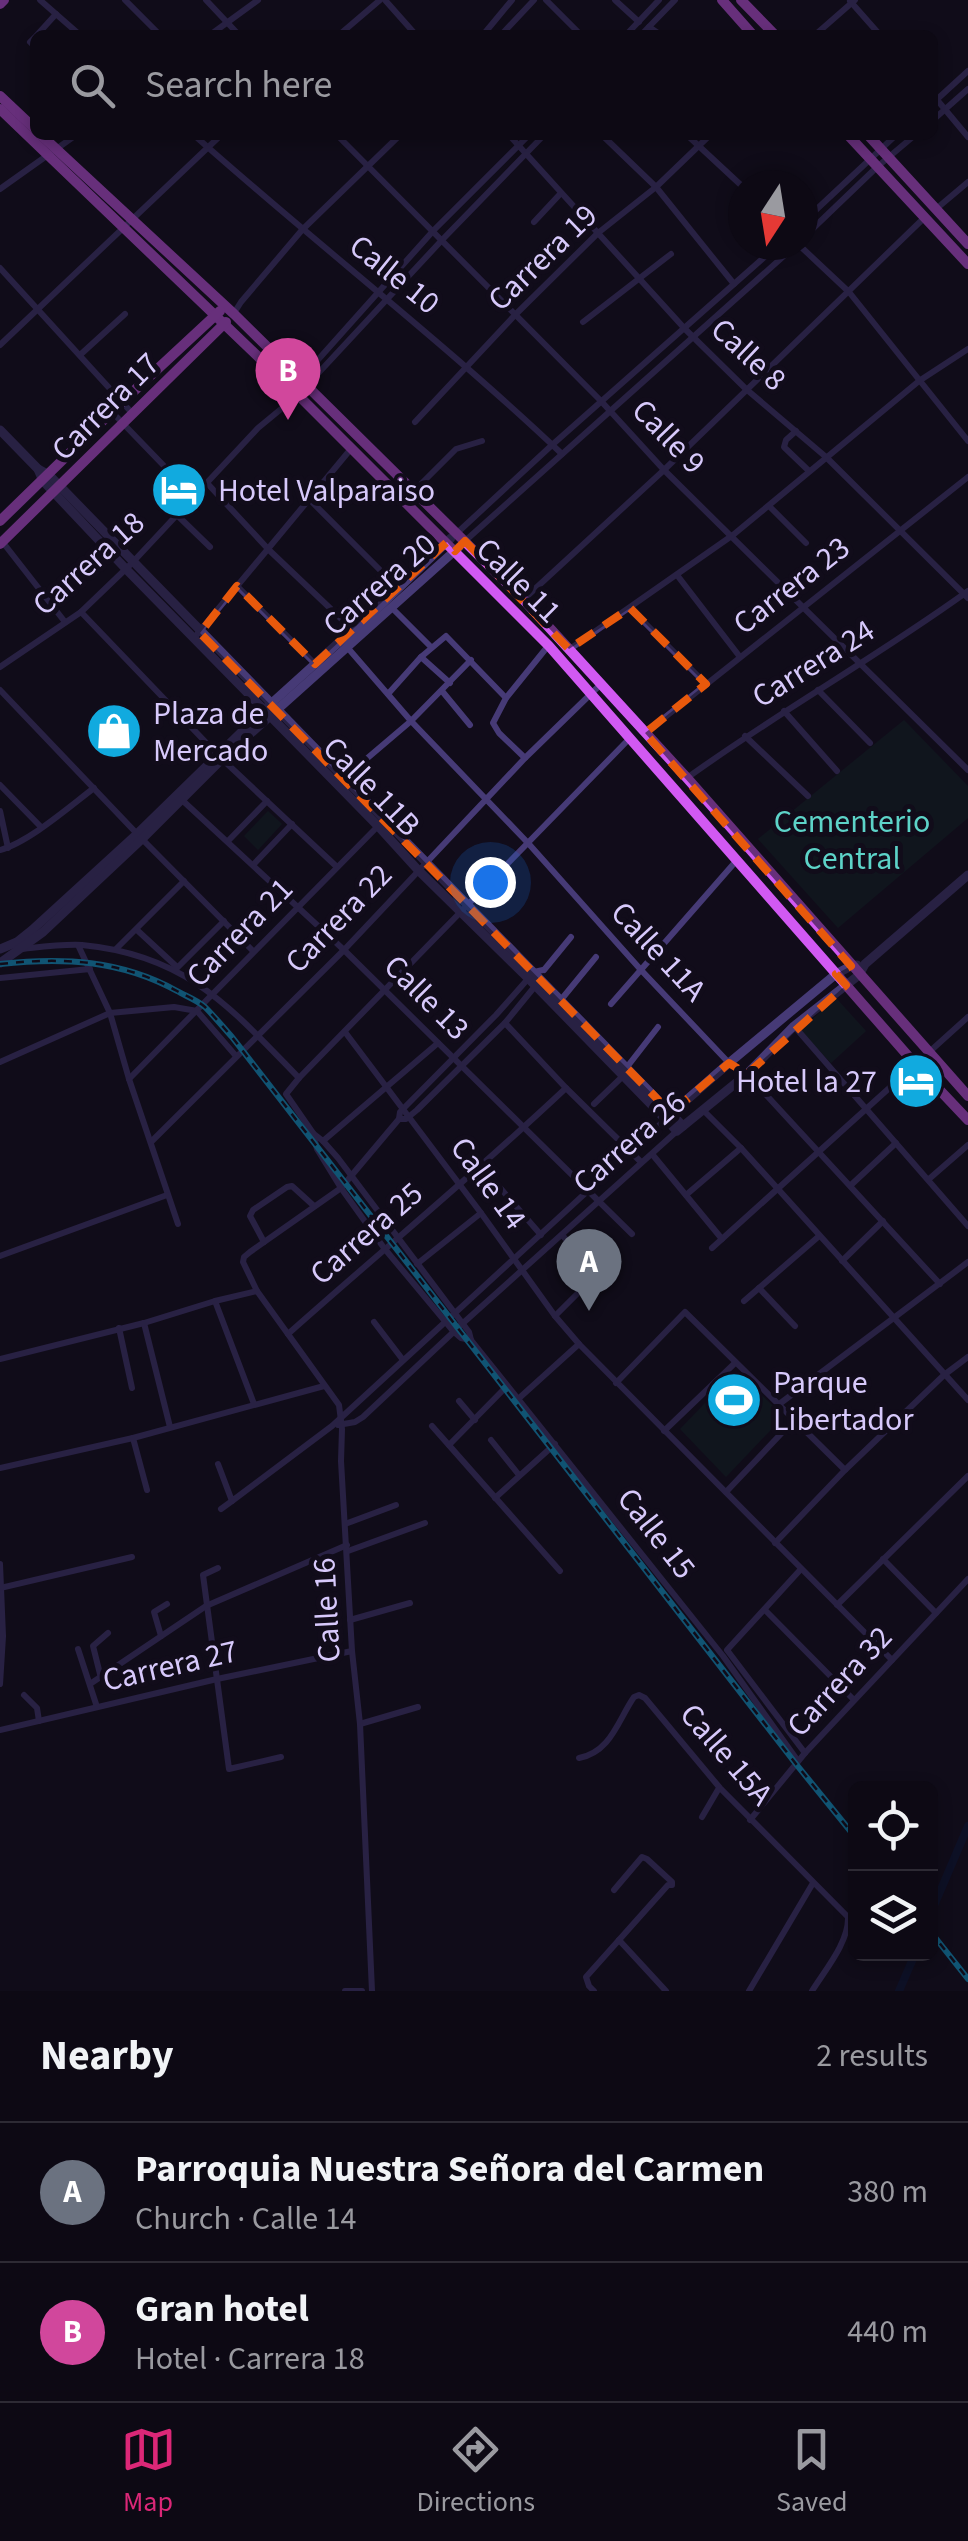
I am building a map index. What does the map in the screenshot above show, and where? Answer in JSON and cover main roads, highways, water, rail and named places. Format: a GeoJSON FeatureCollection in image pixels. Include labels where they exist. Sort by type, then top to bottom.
{"type":"FeatureCollection","features":[{"type":"Feature","properties":{"kind":"main road"},"geometry":{"type":"LineString","coordinates":[[722,0],[749,30]]}},
{"type":"Feature","properties":{"kind":"main road"},"geometry":{"type":"LineString","coordinates":[[741,0],[770,30]]}},
{"type":"Feature","properties":{"kind":"main road"},"geometry":{"type":"LineString","coordinates":[[0,96],[30,125]]}},
{"type":"Feature","properties":{"kind":"main road","name":"Calle 11"},"geometry":{"type":"LineString","coordinates":[[0,109],[30,134]]}},
{"type":"Feature","properties":{"kind":"main road","name":"Calle 11"},"geometry":{"type":"LineString","coordinates":[[37,140],[128,224],[220,320],[296,391],[414,491],[524,600],[569,649],[630,738],[968,1120]]}},
{"type":"Feature","properties":{"kind":"main road","name":"Calle 11"},"geometry":{"type":"LineString","coordinates":[[44,140],[52,152]]}},
{"type":"Feature","properties":{"kind":"main road"},"geometry":{"type":"LineString","coordinates":[[853,140],[968,264]]}},
{"type":"Feature","properties":{"kind":"main road"},"geometry":{"type":"LineString","coordinates":[[873,140],[968,244]]}},
{"type":"Feature","properties":{"kind":"main road","name":"Calle 11"},"geometry":{"type":"LineString","coordinates":[[128,224],[229,310],[350,450],[549,646],[646,733],[968,1096]]}},
{"type":"Feature","properties":{"kind":"main road","name":"Carrera 17"},"geometry":{"type":"LineString","coordinates":[[1,542],[123,423],[229,310]]}},
{"type":"Feature","properties":{"kind":"main road","name":"Carrera 17"},"geometry":{"type":"LineString","coordinates":[[0,521],[122,402],[220,320]]}},
{"type":"Feature","properties":{"kind":"waterway"},"geometry":{"type":"LineString","coordinates":[[938,1896],[968,1826]]}},
{"type":"Feature","properties":{"kind":"waterway"},"geometry":{"type":"LineString","coordinates":[[899,1991],[912,1961]]}},
{"type":"Feature","properties":{"kind":"railway"},"geometry":{"type":"LineString","coordinates":[[0,964],[69,961],[113,967],[156,981],[205,1007],[848,1828]]}},
{"type":"Feature","properties":{"kind":"railway"},"geometry":{"type":"LineString","coordinates":[[938,1941],[968,1979]]}},
{"type":"Feature","properties":{"kind":"place","name":"Gran hotel"},"geometry":{"type":"Point","coordinates":[288,420]}},
{"type":"Feature","properties":{"kind":"place","name":"Hotel Valparaiso"},"geometry":{"type":"Point","coordinates":[179,490]}},
{"type":"Feature","properties":{"kind":"place","name":"Plaza de Mercado"},"geometry":{"type":"Point","coordinates":[114,731]}},
{"type":"Feature","properties":{"kind":"place","name":"Hotel la 27"},"geometry":{"type":"Point","coordinates":[916,1081]}},
{"type":"Feature","properties":{"kind":"place","name":"Parroquia Nuestra Señora del Carmen"},"geometry":{"type":"Point","coordinates":[589,1311]}},
{"type":"Feature","properties":{"kind":"place","name":"Parque Libertador"},"geometry":{"type":"Point","coordinates":[734,1400]}},
{"type":"Feature","properties":{"kind":"park label","name":"Cementerio Central"},"geometry":{"type":"Point","coordinates":[852,840]}}]}
